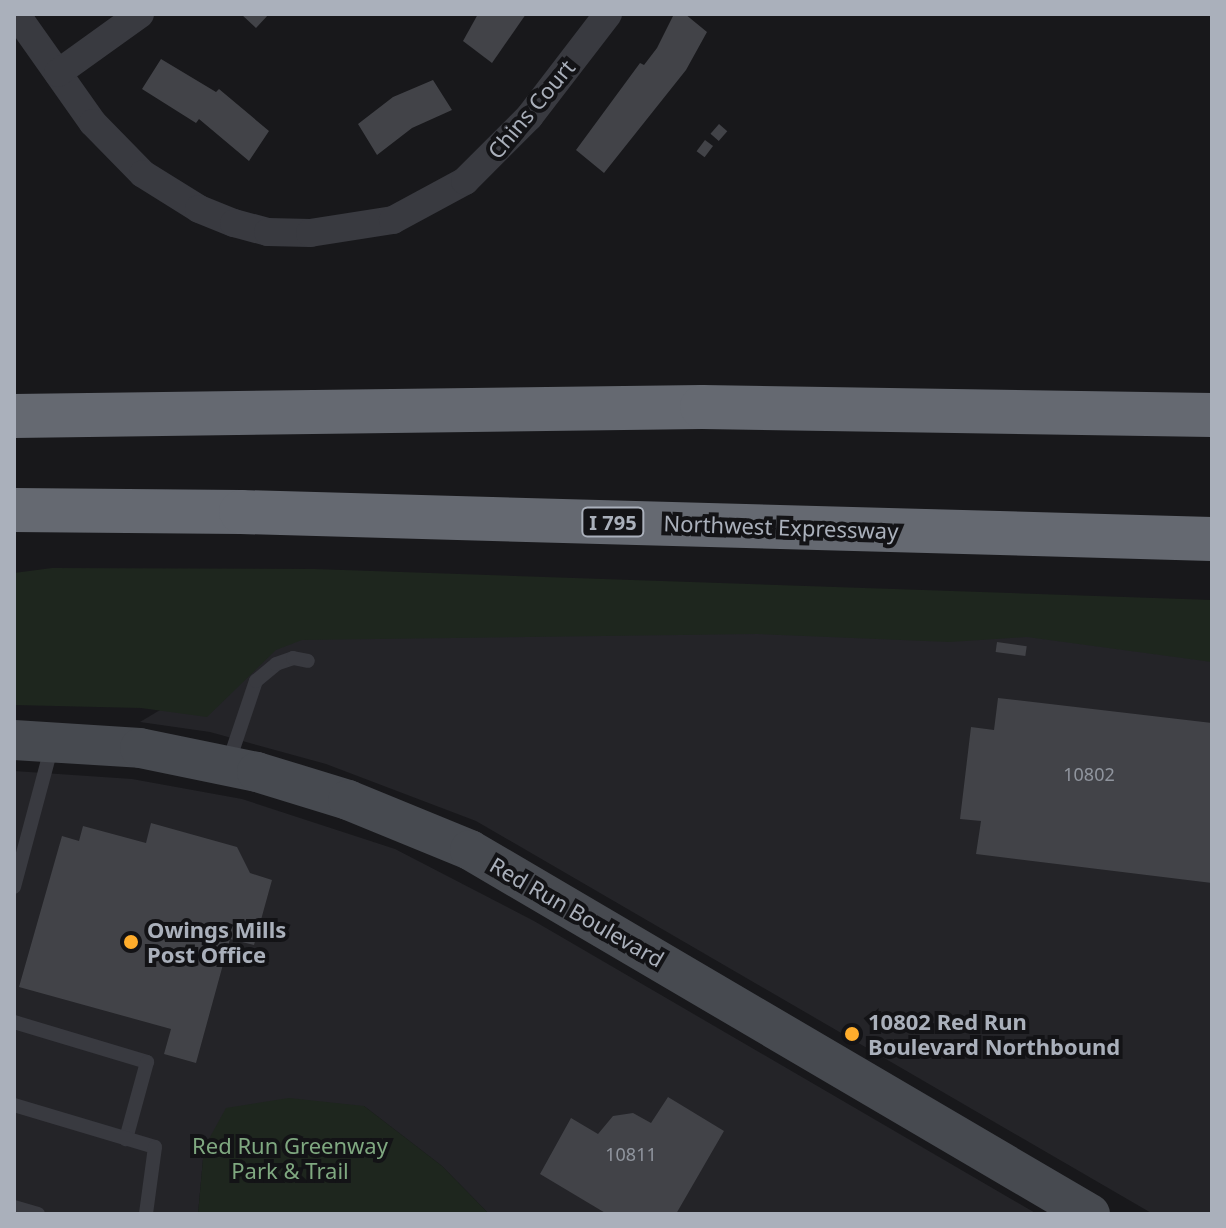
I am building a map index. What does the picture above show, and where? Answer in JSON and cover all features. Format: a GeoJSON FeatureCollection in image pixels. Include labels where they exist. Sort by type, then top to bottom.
{"type":"FeatureCollection","features":[{"type":"Feature","properties":{"kind":"highway"},"geometry":{"type":"LineString","coordinates":[[14,416],[686,407],[1212,415]]}},
{"type":"Feature","properties":{"kind":"highway","name":"Northwest Expressway"},"geometry":{"type":"LineString","coordinates":[[14,510],[241,512],[1212,539]]}},
{"type":"Feature","properties":{"kind":"main road","name":"Red Run Boulevard"},"geometry":{"type":"LineString","coordinates":[[14,740],[140,748],[227,766],[348,800],[470,850],[1090,1214]]}},
{"type":"Feature","properties":{"kind":"street","name":"Chins Court"},"geometry":{"type":"LineString","coordinates":[[16,14],[118,151],[143,174],[199,209],[268,232],[351,230],[393,220],[465,181],[529,117],[608,14]]}},
{"type":"Feature","properties":{"kind":"street"},"geometry":{"type":"LineString","coordinates":[[58,73],[140,14]]}},
{"type":"Feature","properties":{"kind":"lane"},"geometry":{"type":"LineString","coordinates":[[227,766],[256,681],[276,664],[293,658],[308,661]]}},
{"type":"Feature","properties":{"kind":"lane"},"geometry":{"type":"LineString","coordinates":[[14,887],[18,861],[53,741]]}},
{"type":"Feature","properties":{"kind":"lane"},"geometry":{"type":"LineString","coordinates":[[14,1022],[147,1062],[126,1139]]}},
{"type":"Feature","properties":{"kind":"lane"},"geometry":{"type":"LineString","coordinates":[[14,1105],[155,1147],[146,1214]]}},
{"type":"Feature","properties":{"kind":"lane"},"geometry":{"type":"LineString","coordinates":[[14,1207],[38,1214]]}},
{"type":"Feature","properties":{"kind":"shaded area"},"geometry":{"type":"Polygon","coordinates":[[[320,614],[535,615],[1212,645],[1212,1214],[1153,1214],[476,821],[326,764],[210,732],[140,722],[320,614]]]}},
{"type":"Feature","properties":{"kind":"shaded area"},"geometry":{"type":"Polygon","coordinates":[[[14,771],[132,779],[242,799],[395,849],[534,921],[1037,1214],[489,1214],[442,1166],[364,1106],[204,1148],[198,1214],[14,1214],[14,771]]]}},
{"type":"Feature","properties":{"kind":"green space"},"geometry":{"type":"Polygon","coordinates":[[[52,568],[314,569],[1212,600],[1212,662],[1027,637],[950,642],[757,634],[302,640],[276,650],[207,717],[141,708],[14,705],[14,573],[52,568]]]}},
{"type":"Feature","properties":{"kind":"green space","name":"Red Run Greenway Park & Trail"},"geometry":{"type":"Polygon","coordinates":[[[289,1098],[364,1106],[442,1166],[489,1214],[198,1214],[204,1148],[226,1108],[289,1098]]]}},
{"type":"Feature","properties":{"kind":"building"},"geometry":{"type":"Polygon","coordinates":[[[241,14],[269,14],[256,28],[241,14]]]}},
{"type":"Feature","properties":{"kind":"building"},"geometry":{"type":"Polygon","coordinates":[[[478,14],[526,14],[492,63],[463,41],[478,14]]]}},
{"type":"Feature","properties":{"kind":"building"},"geometry":{"type":"Polygon","coordinates":[[[674,14],[685,14],[707,32],[686,70],[604,173],[576,150],[640,63],[644,65],[657,48],[674,14]]]}},
{"type":"Feature","properties":{"kind":"building"},"geometry":{"type":"Polygon","coordinates":[[[161,59],[216,92],[219,89],[269,131],[249,161],[199,119],[196,123],[142,89],[161,59]]]}},
{"type":"Feature","properties":{"kind":"building"},"geometry":{"type":"Polygon","coordinates":[[[433,80],[452,110],[412,128],[377,155],[358,124],[393,97],[433,80]]]}},
{"type":"Feature","properties":{"kind":"building"},"geometry":{"type":"Polygon","coordinates":[[[719,124],[727,131],[719,141],[710,134],[719,124]]]}},
{"type":"Feature","properties":{"kind":"building"},"geometry":{"type":"Polygon","coordinates":[[[705,140],[713,146],[705,157],[697,151],[705,140]]]}},
{"type":"Feature","properties":{"kind":"building"},"geometry":{"type":"Polygon","coordinates":[[[997,642],[1027,646],[1025,656],[996,652],[997,642]]]}},
{"type":"Feature","properties":{"kind":"building"},"geometry":{"type":"Polygon","coordinates":[[[998,698],[1212,723],[1212,883],[976,854],[981,821],[960,819],[971,727],[994,730],[998,698]]]}},
{"type":"Feature","properties":{"kind":"building","name":"Owings Mills Post Office"},"geometry":{"type":"Polygon","coordinates":[[[151,823],[237,847],[250,873],[272,880],[254,945],[230,939],[196,1063],[164,1054],[171,1029],[19,987],[62,836],[79,841],[83,826],[146,843],[151,823]]]}},
{"type":"Feature","properties":{"kind":"building"},"geometry":{"type":"Polygon","coordinates":[[[668,1097],[724,1131],[676,1214],[607,1214],[540,1174],[571,1118],[598,1134],[613,1116],[633,1113],[651,1123],[668,1097]]]}},
{"type":"Feature","properties":{"kind":"place","name":"Owings Mills Post Office"},"geometry":{"type":"Point","coordinates":[131,942]}},
{"type":"Feature","properties":{"kind":"place","name":"10802 Red Run Boulevard Northbound"},"geometry":{"type":"Point","coordinates":[852,1034]}}]}
